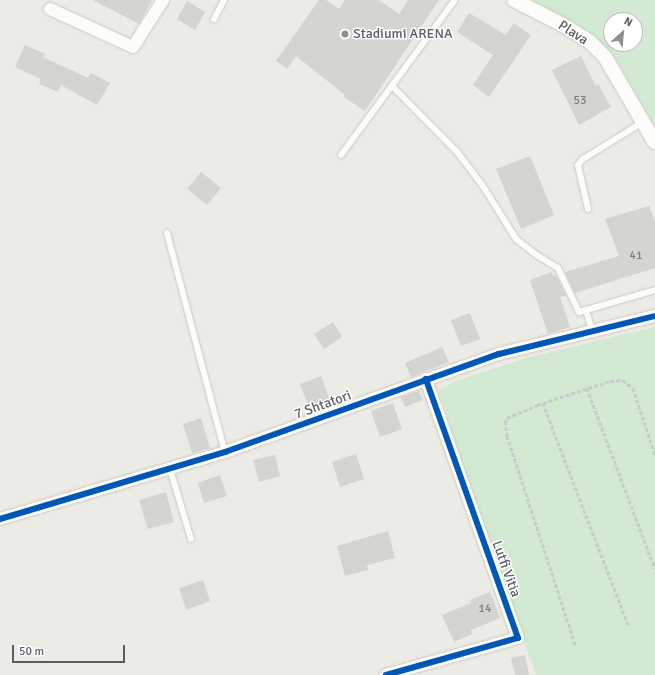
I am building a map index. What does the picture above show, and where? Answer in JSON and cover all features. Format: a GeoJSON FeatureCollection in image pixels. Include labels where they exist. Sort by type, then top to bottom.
{"type":"FeatureCollection","features":[{"type":"Feature","properties":{"kind":"street"},"geometry":{"type":"LineString","coordinates":[[50,9],[133,47],[163,0]]}},
{"type":"Feature","properties":{"kind":"street","name":"Plava"},"geometry":{"type":"LineString","coordinates":[[514,0],[563,25],[590,42],[605,57],[616,73],[655,143]]}},
{"type":"Feature","properties":{"kind":"street","name":"7 Shtatori"},"geometry":{"type":"LineString","coordinates":[[0,519],[225,452],[499,354],[655,316]]}},
{"type":"Feature","properties":{"kind":"street","name":"Lutfi Vitia"},"geometry":{"type":"LineString","coordinates":[[386,675],[518,638],[426,379]]}},
{"type":"Feature","properties":{"kind":"lane"},"geometry":{"type":"LineString","coordinates":[[214,19],[224,0]]}},
{"type":"Feature","properties":{"kind":"lane"},"geometry":{"type":"LineString","coordinates":[[341,155],[455,0]]}},
{"type":"Feature","properties":{"kind":"lane"},"geometry":{"type":"LineString","coordinates":[[392,86],[458,153],[483,186],[516,239],[538,256],[558,268],[579,312],[655,290]]}},
{"type":"Feature","properties":{"kind":"lane"},"geometry":{"type":"LineString","coordinates":[[588,209],[578,165],[583,159],[644,122]]}},
{"type":"Feature","properties":{"kind":"lane"},"geometry":{"type":"LineString","coordinates":[[167,233],[225,452]]}},
{"type":"Feature","properties":{"kind":"lane"},"geometry":{"type":"LineString","coordinates":[[586,310],[592,331]]}},
{"type":"Feature","properties":{"kind":"lane"},"geometry":{"type":"LineString","coordinates":[[170,469],[191,539]]}},
{"type":"Feature","properties":{"kind":"path"},"geometry":{"type":"LineString","coordinates":[[575,645],[505,430],[507,418],[543,402],[618,380],[630,383],[655,454]]}},
{"type":"Feature","properties":{"kind":"path"},"geometry":{"type":"LineString","coordinates":[[587,388],[655,569]]}},
{"type":"Feature","properties":{"kind":"path"},"geometry":{"type":"LineString","coordinates":[[543,402],[629,627]]}},
{"type":"Feature","properties":{"kind":"green space"},"geometry":{"type":"Polygon","coordinates":[[[528,0],[655,0],[655,126],[617,62],[609,52],[643,52],[643,12],[603,12],[603,44],[581,27],[528,0]]]}},
{"type":"Feature","properties":{"kind":"green space"},"geometry":{"type":"Polygon","coordinates":[[[655,327],[655,675],[536,675],[476,509],[439,390],[456,381],[526,358],[655,327]]]}},
{"type":"Feature","properties":{"kind":"building"},"geometry":{"type":"Polygon","coordinates":[[[93,0],[152,0],[139,24],[93,0]]]}},
{"type":"Feature","properties":{"kind":"building"},"geometry":{"type":"Polygon","coordinates":[[[319,0],[326,0],[339,9],[345,0],[379,0],[399,14],[408,0],[439,0],[365,111],[344,97],[345,95],[296,56],[287,69],[276,61],[319,0]]]}},
{"type":"Feature","properties":{"kind":"building"},"geometry":{"type":"Polygon","coordinates":[[[187,1],[205,12],[195,30],[177,19],[187,1]]]}},
{"type":"Feature","properties":{"kind":"building"},"geometry":{"type":"Polygon","coordinates":[[[469,13],[506,35],[514,23],[531,35],[489,97],[473,85],[493,55],[457,32],[469,13]]]}},
{"type":"Feature","properties":{"kind":"building"},"geometry":{"type":"Polygon","coordinates":[[[25,45],[45,54],[43,57],[88,78],[91,73],[110,83],[97,105],[61,85],[58,92],[39,84],[41,79],[15,67],[25,45]]]}},
{"type":"Feature","properties":{"kind":"building"},"geometry":{"type":"Polygon","coordinates":[[[581,56],[596,86],[598,84],[611,107],[579,125],[552,70],[581,56]]]}},
{"type":"Feature","properties":{"kind":"building"},"geometry":{"type":"Polygon","coordinates":[[[530,156],[554,215],[521,229],[496,169],[530,156]]]}},
{"type":"Feature","properties":{"kind":"building"},"geometry":{"type":"Polygon","coordinates":[[[201,172],[221,188],[207,205],[187,189],[201,172]]]}},
{"type":"Feature","properties":{"kind":"building"},"geometry":{"type":"Polygon","coordinates":[[[649,206],[655,221],[655,268],[575,293],[565,272],[619,256],[605,219],[649,206]]]}},
{"type":"Feature","properties":{"kind":"building"},"geometry":{"type":"Polygon","coordinates":[[[552,272],[553,276],[556,275],[566,296],[560,297],[570,327],[548,334],[530,280],[552,272]]]}},
{"type":"Feature","properties":{"kind":"building"},"geometry":{"type":"Polygon","coordinates":[[[470,313],[480,339],[461,346],[451,320],[470,313]]]}},
{"type":"Feature","properties":{"kind":"building"},"geometry":{"type":"Polygon","coordinates":[[[333,322],[342,337],[324,349],[314,334],[333,322]]]}},
{"type":"Feature","properties":{"kind":"building"},"geometry":{"type":"Polygon","coordinates":[[[442,347],[449,362],[411,377],[405,363],[442,347]]]}},
{"type":"Feature","properties":{"kind":"building"},"geometry":{"type":"Polygon","coordinates":[[[321,376],[331,403],[310,411],[300,384],[321,376]]]}},
{"type":"Feature","properties":{"kind":"building"},"geometry":{"type":"Polygon","coordinates":[[[419,391],[423,400],[405,407],[401,397],[419,391]]]}},
{"type":"Feature","properties":{"kind":"building"},"geometry":{"type":"Polygon","coordinates":[[[393,403],[402,429],[380,437],[371,411],[393,403]]]}},
{"type":"Feature","properties":{"kind":"building"},"geometry":{"type":"Polygon","coordinates":[[[201,418],[210,448],[192,453],[183,424],[201,418]]]}},
{"type":"Feature","properties":{"kind":"building"},"geometry":{"type":"Polygon","coordinates":[[[356,454],[364,479],[340,487],[332,462],[356,454]]]}},
{"type":"Feature","properties":{"kind":"building"},"geometry":{"type":"Polygon","coordinates":[[[275,455],[280,476],[259,482],[253,460],[275,455]]]}},
{"type":"Feature","properties":{"kind":"building"},"geometry":{"type":"Polygon","coordinates":[[[220,475],[227,496],[204,503],[198,483],[220,475]]]}},
{"type":"Feature","properties":{"kind":"building"},"geometry":{"type":"Polygon","coordinates":[[[166,492],[174,522],[148,529],[139,500],[166,492]]]}},
{"type":"Feature","properties":{"kind":"building"},"geometry":{"type":"Polygon","coordinates":[[[388,531],[395,558],[367,565],[368,570],[345,576],[337,546],[388,531]]]}},
{"type":"Feature","properties":{"kind":"building"},"geometry":{"type":"Polygon","coordinates":[[[203,580],[210,601],[186,610],[179,588],[203,580]]]}},
{"type":"Feature","properties":{"kind":"building"},"geometry":{"type":"Polygon","coordinates":[[[490,592],[500,618],[471,630],[472,634],[454,642],[442,615],[471,603],[470,600],[490,592]]]}},
{"type":"Feature","properties":{"kind":"building"},"geometry":{"type":"Polygon","coordinates":[[[525,655],[529,675],[515,675],[511,658],[525,655]]]}},
{"type":"Feature","properties":{"kind":"cycle path"},"geometry":{"type":"LineString","coordinates":[[0,519],[225,452],[499,354],[655,316]]}},
{"type":"Feature","properties":{"kind":"cycle path"},"geometry":{"type":"LineString","coordinates":[[386,675],[518,638],[426,379]]}},
{"type":"Feature","properties":{"kind":"place","name":"Stadiumi ARENA"},"geometry":{"type":"Point","coordinates":[345,34]}}]}
